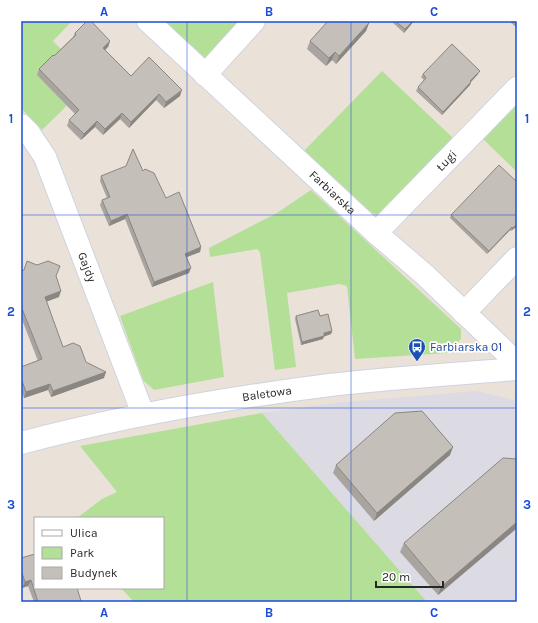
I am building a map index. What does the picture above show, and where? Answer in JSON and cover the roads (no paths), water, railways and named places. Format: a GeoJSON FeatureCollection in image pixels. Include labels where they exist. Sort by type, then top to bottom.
{"type":"FeatureCollection","features":[{"type":"Feature","properties":{"kind":"street","name":"Farbiarska"},"geometry":{"type":"LineString","coordinates":[[148,21],[376,233],[425,275],[517,364]]}},
{"type":"Feature","properties":{"kind":"street"},"geometry":{"type":"LineString","coordinates":[[205,75],[254,21]]}},
{"type":"Feature","properties":{"kind":"street","name":"Ługi"},"geometry":{"type":"LineString","coordinates":[[376,233],[517,88]]}},
{"type":"Feature","properties":{"kind":"street","name":"Gajdy"},"geometry":{"type":"LineString","coordinates":[[21,125],[29,133],[45,157],[143,414]]}},
{"type":"Feature","properties":{"kind":"street"},"geometry":{"type":"LineString","coordinates":[[464,313],[517,258]]}},
{"type":"Feature","properties":{"kind":"street","name":"Baletowa"},"geometry":{"type":"LineString","coordinates":[[21,443],[143,414],[210,402],[332,385],[517,369]]}},
{"type":"Feature","properties":{"kind":"place","name":"Farbiarska 01"},"geometry":{"type":"Point","coordinates":[417,362]}}]}
